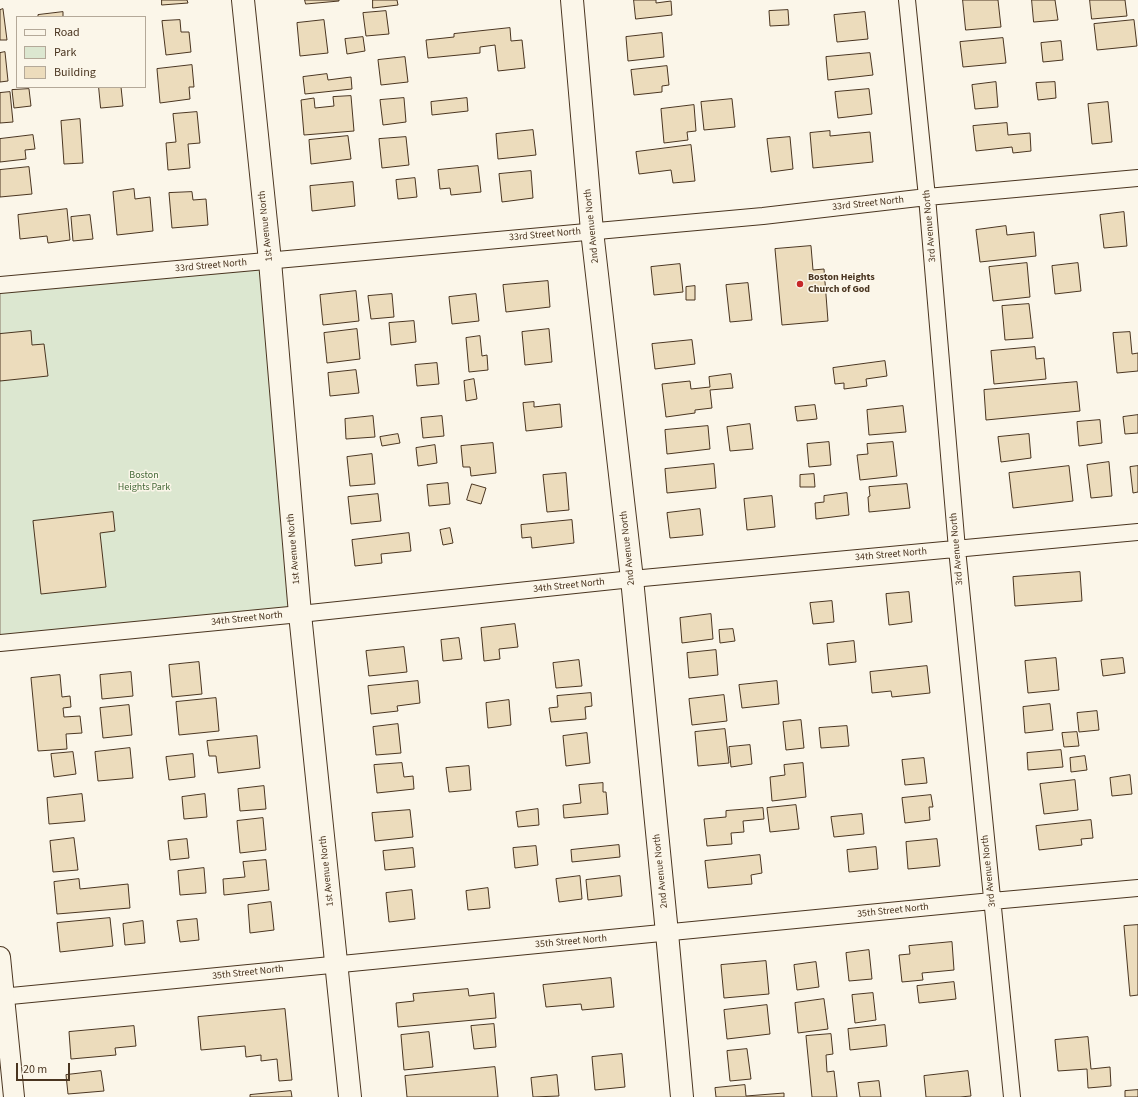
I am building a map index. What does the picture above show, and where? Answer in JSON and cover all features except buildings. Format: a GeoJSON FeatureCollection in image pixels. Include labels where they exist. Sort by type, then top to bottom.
{"type":"FeatureCollection","features":[{"type":"Feature","properties":{"kind":"main road","name":"1st Avenue North"},"geometry":{"type":"LineString","coordinates":[[243,0],[270,261],[300,614],[350,1097]]}},
{"type":"Feature","properties":{"kind":"main road","name":"2nd Avenue North"},"geometry":{"type":"LineString","coordinates":[[572,0],[592,231],[632,579],[682,1097]]}},
{"type":"Feature","properties":{"kind":"street","name":"3rd Avenue North"},"geometry":{"type":"LineString","coordinates":[[907,0],[927,198],[956,549],[1012,1097]]}},
{"type":"Feature","properties":{"kind":"street","name":"33rd Street North"},"geometry":{"type":"LineString","coordinates":[[0,286],[763,216],[927,198],[1138,178]]}},
{"type":"Feature","properties":{"kind":"street","name":"34th Street North"},"geometry":{"type":"LineString","coordinates":[[0,643],[300,614],[632,579],[1138,532]]}},
{"type":"Feature","properties":{"kind":"street","name":"35th Street North"},"geometry":{"type":"LineString","coordinates":[[2,997],[1138,888]]}},
{"type":"Feature","properties":{"kind":"street"},"geometry":{"type":"LineString","coordinates":[[0,957],[2,997],[14,1097]]}},
{"type":"Feature","properties":{"kind":"green space","name":"Boston Heights Park"},"geometry":{"type":"Polygon","coordinates":[[[270,261],[300,614],[0,643],[0,285],[270,261]]]}},
{"type":"Feature","properties":{"kind":"place","name":"Boston Heights Church of God"},"geometry":{"type":"Point","coordinates":[800,284]}}]}
